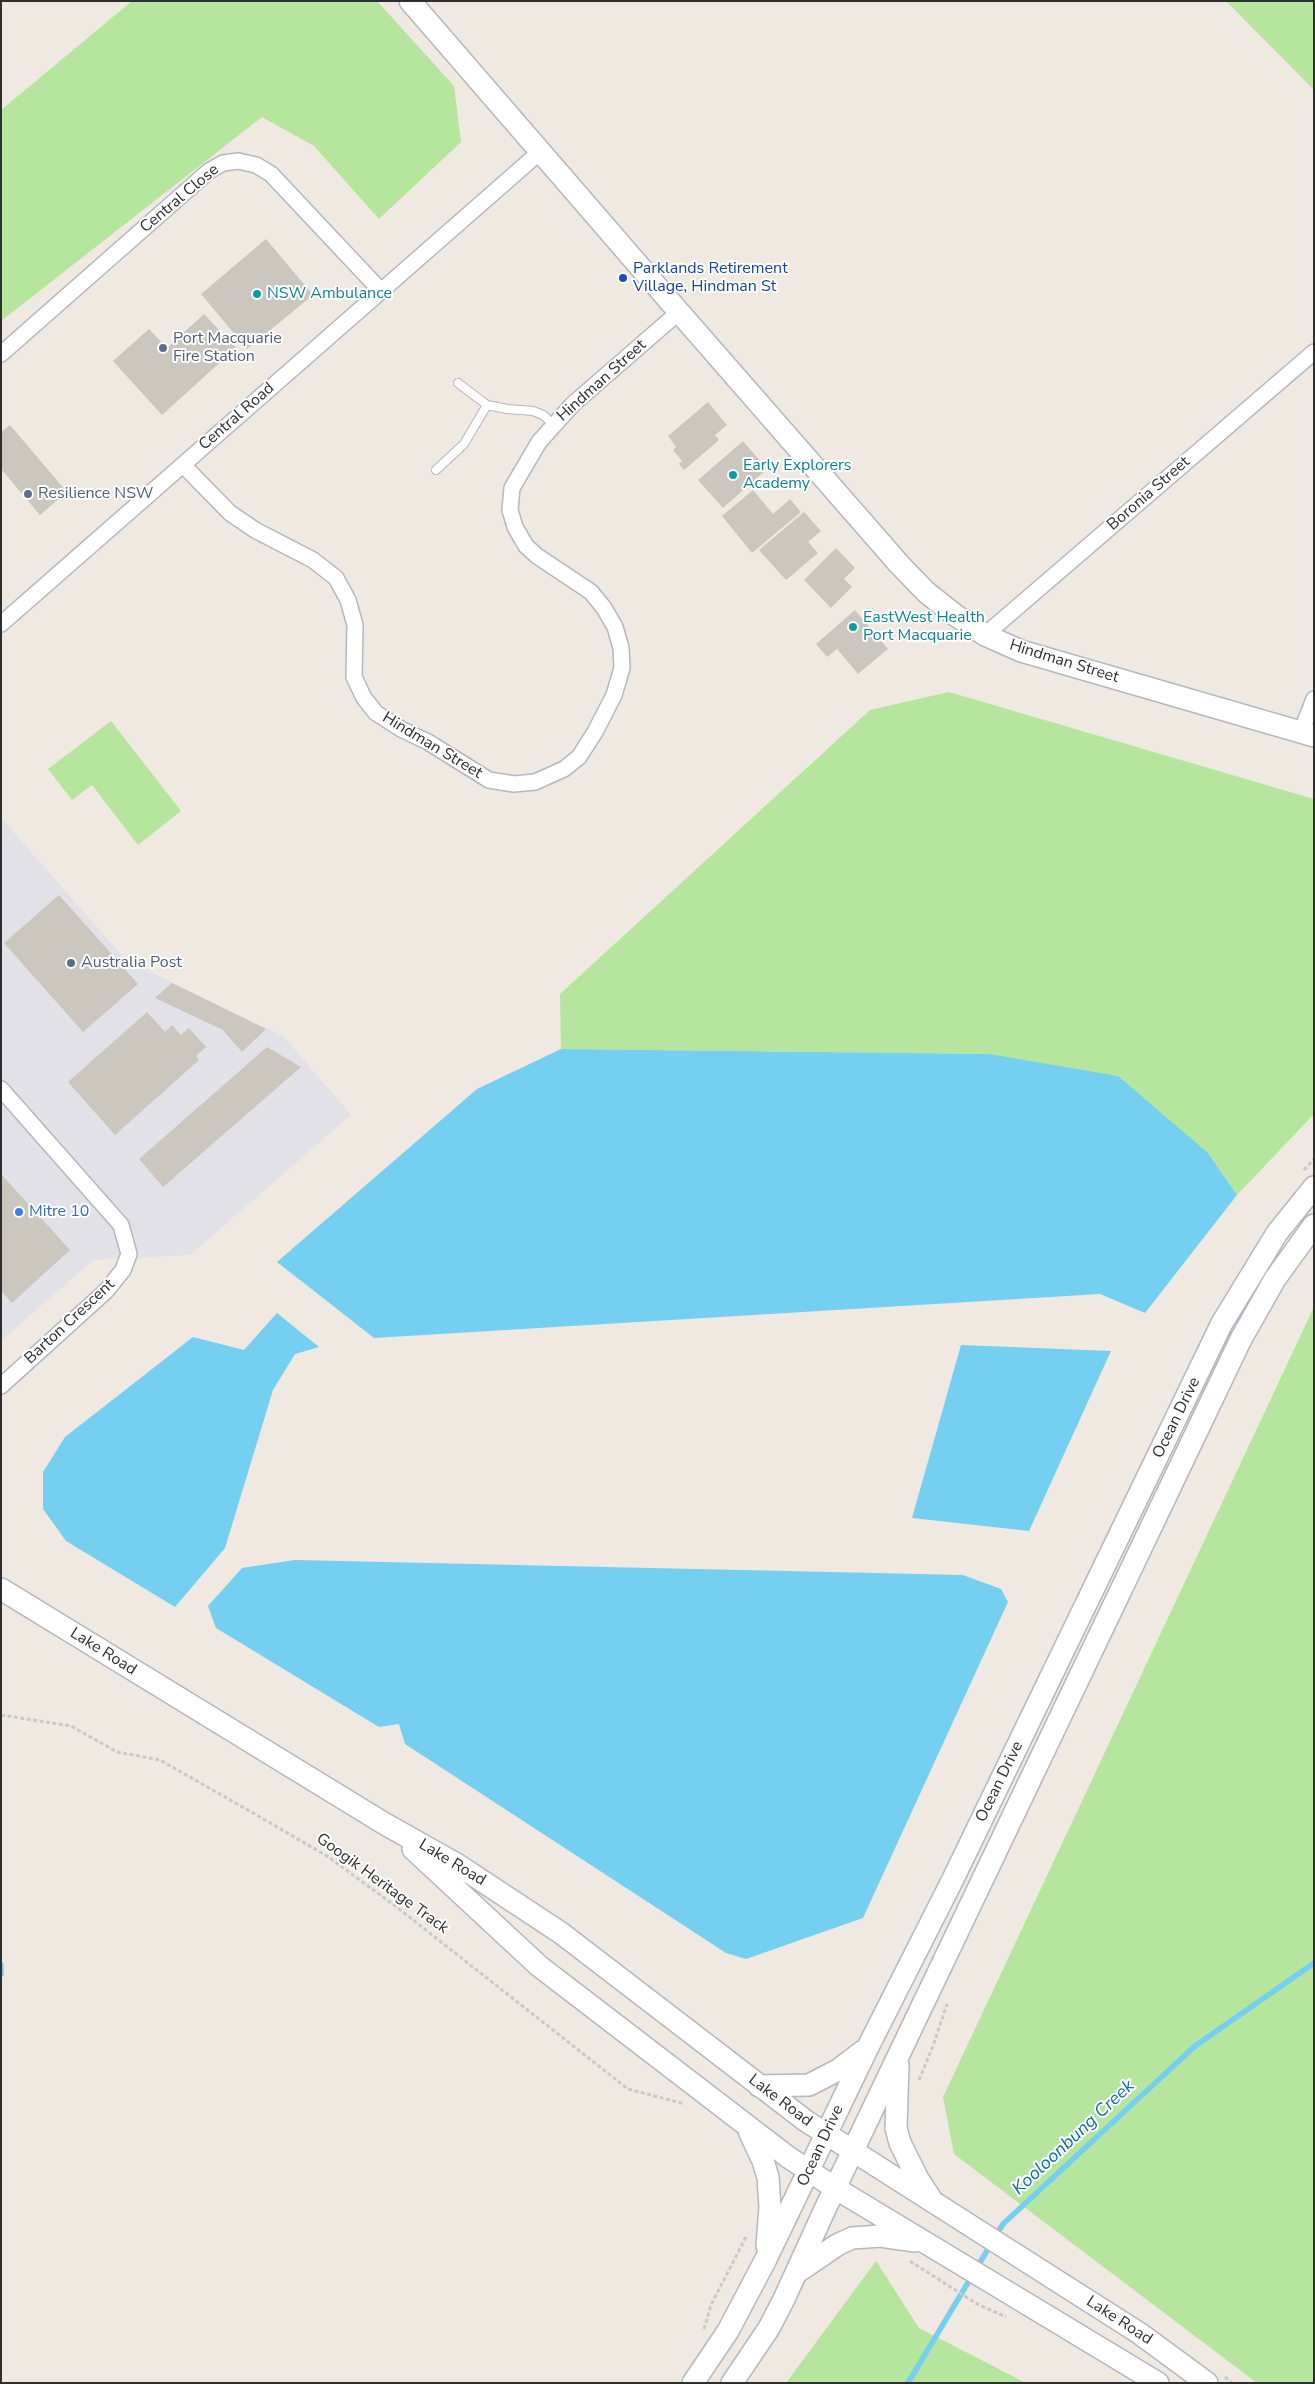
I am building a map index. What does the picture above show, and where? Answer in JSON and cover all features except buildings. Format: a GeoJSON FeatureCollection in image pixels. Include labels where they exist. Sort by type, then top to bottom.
{"type":"FeatureCollection","features":[{"type":"Feature","properties":{"kind":"main road","name":"Hindman Street"},"geometry":{"type":"LineString","coordinates":[[410,1],[678,312],[899,564],[926,592],[955,615],[985,635],[1022,651],[1307,734]]}},
{"type":"Feature","properties":{"kind":"main road","name":"Ocean Drive"},"geometry":{"type":"LineString","coordinates":[[692,2383],[728,2331],[766,2259],[868,2047],[953,1879],[1222,1323],[1277,1232],[1314,1187]]}},
{"type":"Feature","properties":{"kind":"main road","name":"Ocean Drive"},"geometry":{"type":"LineString","coordinates":[[732,2383],[769,2328],[796,2273],[1242,1339],[1275,1279],[1314,1225]]}},
{"type":"Feature","properties":{"kind":"main road","name":"Lake Road"},"geometry":{"type":"LineString","coordinates":[[1,1589],[385,1824],[458,1865],[560,1933],[759,2086],[826,2134],[1139,2333],[1184,2375],[1208,2383]]}},
{"type":"Feature","properties":{"kind":"main road","name":"Lake Road"},"geometry":{"type":"LineString","coordinates":[[385,1824],[539,1966],[747,2128],[835,2188],[1158,2383]]}},
{"type":"Feature","properties":{"kind":"main road"},"geometry":{"type":"LineString","coordinates":[[759,2086],[810,2085],[838,2070],[868,2047]]}},
{"type":"Feature","properties":{"kind":"main road"},"geometry":{"type":"LineString","coordinates":[[898,2058],[896,2128],[900,2143],[918,2179],[935,2204]]}},
{"type":"Feature","properties":{"kind":"main road"},"geometry":{"type":"LineString","coordinates":[[747,2128],[763,2161],[768,2177],[770,2207],[766,2259]]}},
{"type":"Feature","properties":{"kind":"main road"},"geometry":{"type":"LineString","coordinates":[[796,2273],[837,2245],[852,2238],[880,2236],[923,2242]]}},
{"type":"Feature","properties":{"kind":"street","name":"Central Road"},"geometry":{"type":"LineString","coordinates":[[1,624],[541,151]]}},
{"type":"Feature","properties":{"kind":"street","name":"Central Close"},"geometry":{"type":"LineString","coordinates":[[1,354],[208,171],[223,163],[238,161],[256,165],[272,174],[381,291]]}},
{"type":"Feature","properties":{"kind":"street","name":"Hindman Street"},"geometry":{"type":"LineString","coordinates":[[183,465],[230,513],[255,530],[312,560],[336,578],[348,600],[355,624],[354,677],[364,698],[376,713],[428,742],[489,780],[514,784],[535,782],[564,769],[578,757],[595,732],[614,695],[622,668],[621,648],[614,627],[604,608],[585,587],[537,556],[526,546],[515,527],[510,510],[512,488],[539,442],[573,404],[678,312]]}},
{"type":"Feature","properties":{"kind":"street","name":"Boronia Street"},"geometry":{"type":"LineString","coordinates":[[985,635],[1314,352]]}},
{"type":"Feature","properties":{"kind":"street"},"geometry":{"type":"LineString","coordinates":[[1307,734],[1314,699]]}},
{"type":"Feature","properties":{"kind":"street","name":"Barton Crescent"},"geometry":{"type":"LineString","coordinates":[[1,1089],[121,1225],[129,1254],[123,1270],[106,1291],[1,1386]]}},
{"type":"Feature","properties":{"kind":"lane"},"geometry":{"type":"LineString","coordinates":[[458,383],[487,404],[507,409],[533,411],[543,415],[554,425]]}},
{"type":"Feature","properties":{"kind":"lane"},"geometry":{"type":"LineString","coordinates":[[436,470],[464,444],[487,404]]}},
{"type":"Feature","properties":{"kind":"path","name":"Googik Heritage Track"},"geometry":{"type":"LineString","coordinates":[[1,1715],[71,1726],[117,1752],[160,1760],[326,1856],[394,1905],[628,2089],[686,2105]]}},
{"type":"Feature","properties":{"kind":"path"},"geometry":{"type":"LineString","coordinates":[[915,2087],[933,2046],[947,2002]]}},
{"type":"Feature","properties":{"kind":"path"},"geometry":{"type":"LineString","coordinates":[[704,2330],[711,2306],[750,2227]]}},
{"type":"Feature","properties":{"kind":"path"},"geometry":{"type":"LineString","coordinates":[[903,2256],[932,2277],[977,2304]]}},
{"type":"Feature","properties":{"kind":"shaded area"},"geometry":{"type":"Polygon","coordinates":[[[1,818],[126,960],[283,1036],[351,1115],[190,1255],[93,1260],[1,1341],[1,818]]]}},
{"type":"Feature","properties":{"kind":"green space"},"geometry":{"type":"Polygon","coordinates":[[[132,1],[377,1],[454,86],[461,142],[379,219],[314,146],[262,117],[1,321],[1,110],[132,1]]]}},
{"type":"Feature","properties":{"kind":"green space"},"geometry":{"type":"Polygon","coordinates":[[[1226,1],[1314,1],[1314,90],[1226,1]]]}},
{"type":"Feature","properties":{"kind":"green space"},"geometry":{"type":"Polygon","coordinates":[[[949,692],[1314,799],[1314,1114],[1237,1195],[1208,1153],[989,1054],[561,1049],[560,994],[870,710],[949,692]]]}},
{"type":"Feature","properties":{"kind":"green space"},"geometry":{"type":"Polygon","coordinates":[[[111,721],[181,811],[138,845],[92,785],[72,800],[48,769],[111,721]]]}},
{"type":"Feature","properties":{"kind":"green space"},"geometry":{"type":"Polygon","coordinates":[[[1314,1307],[1314,2381],[1311,2383],[1257,2383],[954,2154],[943,2097],[1314,1307]]]}},
{"type":"Feature","properties":{"kind":"green space"},"geometry":{"type":"Polygon","coordinates":[[[876,2261],[919,2328],[1026,2383],[786,2383],[876,2261]]]}},
{"type":"Feature","properties":{"kind":"water"},"geometry":{"type":"Polygon","coordinates":[[[561,1049],[989,1054],[1118,1076],[1208,1153],[1237,1195],[1145,1313],[1100,1294],[374,1338],[277,1262],[477,1089],[561,1049]]]}},
{"type":"Feature","properties":{"kind":"water"},"geometry":{"type":"Polygon","coordinates":[[[277,1313],[319,1347],[295,1354],[273,1390],[225,1548],[175,1607],[66,1541],[43,1509],[43,1472],[65,1437],[193,1337],[244,1350],[277,1313]]]}},
{"type":"Feature","properties":{"kind":"water"},"geometry":{"type":"Polygon","coordinates":[[[961,1345],[1111,1351],[1029,1531],[912,1518],[961,1345]]]}},
{"type":"Feature","properties":{"kind":"water"},"geometry":{"type":"Polygon","coordinates":[[[295,1560],[963,1575],[1001,1589],[1008,1602],[863,1918],[746,1959],[726,1953],[405,1744],[399,1724],[379,1727],[216,1628],[208,1606],[242,1568],[295,1560]]]}},
{"type":"Feature","properties":{"kind":"waterway","name":"Kooloonbung Creek"},"geometry":{"type":"LineString","coordinates":[[908,2383],[1003,2224],[1195,2046],[1314,1963]]}},
{"type":"Feature","properties":{"kind":"waterway","name":"Kooloonbung Creek"},"geometry":{"type":"LineString","coordinates":[[1,1965],[1,1974]]}},
{"type":"Feature","properties":{"kind":"place","name":"Parklands Retirement Village, Hindman St"},"geometry":{"type":"Point","coordinates":[623,278]}},
{"type":"Feature","properties":{"kind":"place","name":"NSW Ambulance"},"geometry":{"type":"Point","coordinates":[257,294]}},
{"type":"Feature","properties":{"kind":"place","name":"Port Macquarie Fire Station"},"geometry":{"type":"Point","coordinates":[163,348]}},
{"type":"Feature","properties":{"kind":"place","name":"Early Explorers Academy"},"geometry":{"type":"Point","coordinates":[733,475]}},
{"type":"Feature","properties":{"kind":"place","name":"Resilience NSW"},"geometry":{"type":"Point","coordinates":[28,494]}},
{"type":"Feature","properties":{"kind":"place","name":"EastWest Health Port Macquarie"},"geometry":{"type":"Point","coordinates":[853,627]}},
{"type":"Feature","properties":{"kind":"place","name":"Australia Post"},"geometry":{"type":"Point","coordinates":[71,963]}},
{"type":"Feature","properties":{"kind":"place","name":"Mitre 10"},"geometry":{"type":"Point","coordinates":[19,1212]}}]}
